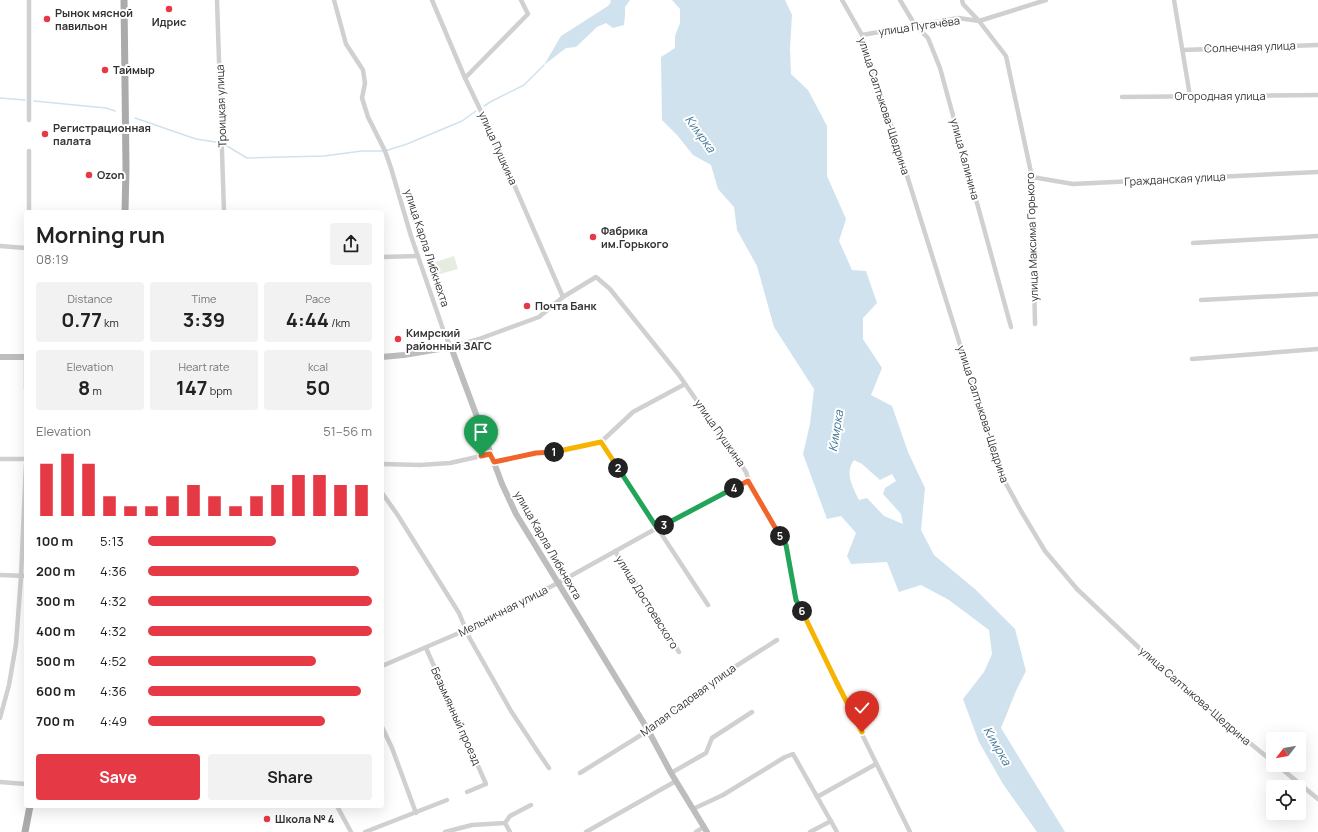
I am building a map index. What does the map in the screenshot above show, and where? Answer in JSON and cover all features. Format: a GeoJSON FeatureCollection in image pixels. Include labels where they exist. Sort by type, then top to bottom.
{"type":"FeatureCollection","features":[{"type":"Feature","properties":{"kind":"main road"},"geometry":{"type":"LineString","coordinates":[[124,0],[125,210]]}},
{"type":"Feature","properties":{"kind":"main road"},"geometry":{"type":"LineString","coordinates":[[25,832],[30,808]]}},
{"type":"Feature","properties":{"kind":"street"},"geometry":{"type":"LineString","coordinates":[[29,0],[29,120]]}},
{"type":"Feature","properties":{"kind":"street","name":"Троицкая улица"},"geometry":{"type":"LineString","coordinates":[[217,0],[224,210]]}},
{"type":"Feature","properties":{"kind":"street","name":"улица Карла Либкнехта"},"geometry":{"type":"LineString","coordinates":[[334,0],[346,44],[363,70],[365,83],[362,98],[368,118],[392,168],[418,256],[445,335],[451,347],[502,484],[516,514],[648,730],[671,773],[705,830]]}},
{"type":"Feature","properties":{"kind":"street","name":"улица Пушкина"},"geometry":{"type":"LineString","coordinates":[[432,0],[465,78],[492,134],[563,297],[596,277],[610,289],[685,384],[746,472],[748,481],[786,545],[796,600],[910,832]]}},
{"type":"Feature","properties":{"kind":"street"},"geometry":{"type":"LineString","coordinates":[[465,78],[528,14],[521,0]]}},
{"type":"Feature","properties":{"kind":"street","name":"улица Салтыкова-Щедрина"},"geometry":{"type":"LineString","coordinates":[[842,0],[862,35],[1004,480],[1021,511],[1046,551],[1077,589],[1172,679],[1266,756]]}},
{"type":"Feature","properties":{"kind":"street","name":"улица Калинина"},"geometry":{"type":"LineString","coordinates":[[900,0],[914,25],[928,38],[940,68],[1011,327]]}},
{"type":"Feature","properties":{"kind":"street","name":"улица Максима Горького"},"geometry":{"type":"LineString","coordinates":[[962,0],[963,4],[980,21],[1006,56],[1032,177],[1035,324]]}},
{"type":"Feature","properties":{"kind":"street","name":"улица Пугачёва"},"geometry":{"type":"LineString","coordinates":[[862,35],[958,18],[980,21],[1046,0]]}},
{"type":"Feature","properties":{"kind":"street"},"geometry":{"type":"LineString","coordinates":[[1174,0],[1190,96]]}},
{"type":"Feature","properties":{"kind":"street","name":"Солнечная улица"},"geometry":{"type":"LineString","coordinates":[[1183,50],[1318,45]]}},
{"type":"Feature","properties":{"kind":"street","name":"Огородная улица"},"geometry":{"type":"LineString","coordinates":[[1122,96],[1318,95]]}},
{"type":"Feature","properties":{"kind":"street"},"geometry":{"type":"LineString","coordinates":[[29,151],[29,210]]}},
{"type":"Feature","properties":{"kind":"street","name":"Гражданская улица"},"geometry":{"type":"LineString","coordinates":[[1032,177],[1073,184],[1318,172]]}},
{"type":"Feature","properties":{"kind":"street"},"geometry":{"type":"LineString","coordinates":[[1193,243],[1318,236]]}},
{"type":"Feature","properties":{"kind":"street"},"geometry":{"type":"LineString","coordinates":[[0,246],[24,248]]}},
{"type":"Feature","properties":{"kind":"street"},"geometry":{"type":"LineString","coordinates":[[384,257],[418,256]]}},
{"type":"Feature","properties":{"kind":"street"},"geometry":{"type":"LineString","coordinates":[[1200,300],[1318,294]]}},
{"type":"Feature","properties":{"kind":"street"},"geometry":{"type":"LineString","coordinates":[[384,358],[451,347],[479,339],[539,317],[563,297]]}},
{"type":"Feature","properties":{"kind":"street"},"geometry":{"type":"LineString","coordinates":[[1192,359],[1318,349]]}},
{"type":"Feature","properties":{"kind":"street"},"geometry":{"type":"LineString","coordinates":[[0,357],[24,356]]}},
{"type":"Feature","properties":{"kind":"street"},"geometry":{"type":"LineString","coordinates":[[494,462],[536,453],[557,452],[601,442],[634,412],[685,384]]}},
{"type":"Feature","properties":{"kind":"street"},"geometry":{"type":"LineString","coordinates":[[601,442],[708,605]]}},
{"type":"Feature","properties":{"kind":"street"},"geometry":{"type":"LineString","coordinates":[[384,464],[450,464],[490,454]]}},
{"type":"Feature","properties":{"kind":"street"},"geometry":{"type":"LineString","coordinates":[[0,459],[24,459]]}},
{"type":"Feature","properties":{"kind":"street","name":"Мельничная улица"},"geometry":{"type":"LineString","coordinates":[[384,665],[466,630],[558,583],[657,528],[748,481]]}},
{"type":"Feature","properties":{"kind":"street"},"geometry":{"type":"LineString","coordinates":[[384,496],[397,514],[459,613],[466,630],[511,711],[549,768]]}},
{"type":"Feature","properties":{"kind":"street"},"geometry":{"type":"LineString","coordinates":[[0,718],[10,685],[14,658],[23,576],[24,539]]}},
{"type":"Feature","properties":{"kind":"street","name":"улица Достоевского"},"geometry":{"type":"LineString","coordinates":[[615,552],[679,652]]}},
{"type":"Feature","properties":{"kind":"street"},"geometry":{"type":"LineString","coordinates":[[0,575],[23,576]]}},
{"type":"Feature","properties":{"kind":"street","name":"Малая Садовая улица"},"geometry":{"type":"LineString","coordinates":[[580,774],[654,727],[711,682],[776,640]]}},
{"type":"Feature","properties":{"kind":"street","name":"Безымянный проезд"},"geometry":{"type":"LineString","coordinates":[[426,648],[486,784],[467,792]]}},
{"type":"Feature","properties":{"kind":"street"},"geometry":{"type":"LineString","coordinates":[[671,773],[706,753],[712,738],[752,712]]}},
{"type":"Feature","properties":{"kind":"street"},"geometry":{"type":"LineString","coordinates":[[384,731],[392,748],[416,813]]}},
{"type":"Feature","properties":{"kind":"street"},"geometry":{"type":"LineString","coordinates":[[693,809],[723,795],[785,757],[793,754],[837,832]]}},
{"type":"Feature","properties":{"kind":"street"},"geometry":{"type":"LineString","coordinates":[[817,796],[876,764]]}},
{"type":"Feature","properties":{"kind":"street"},"geometry":{"type":"LineString","coordinates":[[1285,772],[1318,799]]}},
{"type":"Feature","properties":{"kind":"street"},"geometry":{"type":"LineString","coordinates":[[586,832],[676,781]]}},
{"type":"Feature","properties":{"kind":"street"},"geometry":{"type":"LineString","coordinates":[[0,782],[24,784]]}},
{"type":"Feature","properties":{"kind":"street"},"geometry":{"type":"LineString","coordinates":[[365,832],[447,800]]}},
{"type":"Feature","properties":{"kind":"street"},"geometry":{"type":"LineString","coordinates":[[505,823],[510,816],[531,805]]}},
{"type":"Feature","properties":{"kind":"street"},"geometry":{"type":"LineString","coordinates":[[338,808],[351,832]]}},
{"type":"Feature","properties":{"kind":"street"},"geometry":{"type":"LineString","coordinates":[[810,832],[831,821]]}},
{"type":"Feature","properties":{"kind":"street"},"geometry":{"type":"LineString","coordinates":[[445,832],[472,825],[505,823]]}},
{"type":"Feature","properties":{"kind":"street"},"geometry":{"type":"LineString","coordinates":[[505,823],[510,832]]}},
{"type":"Feature","properties":{"kind":"street"},"geometry":{"type":"LineString","coordinates":[[696,832],[705,830]]}},
{"type":"Feature","properties":{"kind":"shaded area"},"geometry":{"type":"Polygon","coordinates":[[[454,256],[458,269],[436,275],[432,263],[454,256]]]}},
{"type":"Feature","properties":{"kind":"water"},"geometry":{"type":"Polygon","coordinates":[[[610,0],[630,0],[625,7],[624,25],[613,28],[606,23],[597,27],[576,47],[566,48],[544,65],[561,36],[608,6],[611,2],[610,0]]]}},
{"type":"Feature","properties":{"kind":"water","name":"Кимрка"},"geometry":{"type":"Polygon","coordinates":[[[672,0],[785,0],[792,15],[790,48],[791,74],[808,90],[827,126],[827,176],[846,219],[839,241],[852,270],[866,271],[877,303],[863,318],[863,339],[882,368],[871,395],[892,406],[908,452],[925,488],[921,530],[934,555],[976,590],[1015,629],[1026,671],[1001,728],[1065,832],[1037,832],[1003,784],[979,742],[963,699],[984,672],[992,654],[989,630],[949,600],[921,585],[899,592],[887,562],[851,564],[847,556],[856,533],[841,516],[827,519],[803,454],[810,424],[814,389],[774,327],[757,266],[737,230],[734,207],[718,189],[711,165],[693,155],[677,135],[662,120],[661,57],[675,48],[675,36],[680,23],[680,9],[672,0]],[[854,460],[850,470],[850,480],[859,500],[867,498],[884,516],[903,524],[901,514],[883,494],[885,488],[896,481],[892,474],[880,480],[862,464],[854,460]]]}},
{"type":"Feature","properties":{"kind":"waterway"},"geometry":{"type":"LineString","coordinates":[[484,106],[524,85],[544,65]]}},
{"type":"Feature","properties":{"kind":"waterway"},"geometry":{"type":"LineString","coordinates":[[0,98],[25,100]]}},
{"type":"Feature","properties":{"kind":"waterway"},"geometry":{"type":"LineString","coordinates":[[34,101],[106,108],[115,111]]}},
{"type":"Feature","properties":{"kind":"waterway"},"geometry":{"type":"LineString","coordinates":[[135,118],[196,139],[222,143],[247,158],[324,156],[362,151],[385,151],[407,144],[462,121],[476,111]]}},
{"type":"Feature","properties":{"kind":"place","name":"Идрис"},"geometry":{"type":"Point","coordinates":[169,9]}},
{"type":"Feature","properties":{"kind":"place","name":"Рынок мясной павильон"},"geometry":{"type":"Point","coordinates":[47,19]}},
{"type":"Feature","properties":{"kind":"place","name":"Таймыр"},"geometry":{"type":"Point","coordinates":[105,70]}},
{"type":"Feature","properties":{"kind":"place","name":"Регистрационная палата"},"geometry":{"type":"Point","coordinates":[45,134]}},
{"type":"Feature","properties":{"kind":"place","name":"Ozon"},"geometry":{"type":"Point","coordinates":[89,175]}},
{"type":"Feature","properties":{"kind":"place","name":"Фабрика им.Горького"},"geometry":{"type":"Point","coordinates":[593,237]}},
{"type":"Feature","properties":{"kind":"place","name":"Почта Банк"},"geometry":{"type":"Point","coordinates":[527,306]}},
{"type":"Feature","properties":{"kind":"place","name":"Кимрский районный ЗАГС"},"geometry":{"type":"Point","coordinates":[398,339]}},
{"type":"Feature","properties":{"kind":"place","name":"Школа № 4"},"geometry":{"type":"Point","coordinates":[267,819]}},
{"type":"Feature","properties":{"kind":"route"},"geometry":{"type":"LineString","coordinates":[[481,456],[490,454],[494,462],[536,453],[557,452],[572,447],[601,442],[657,528],[748,481],[786,545],[796,600],[862,732]]}}]}
